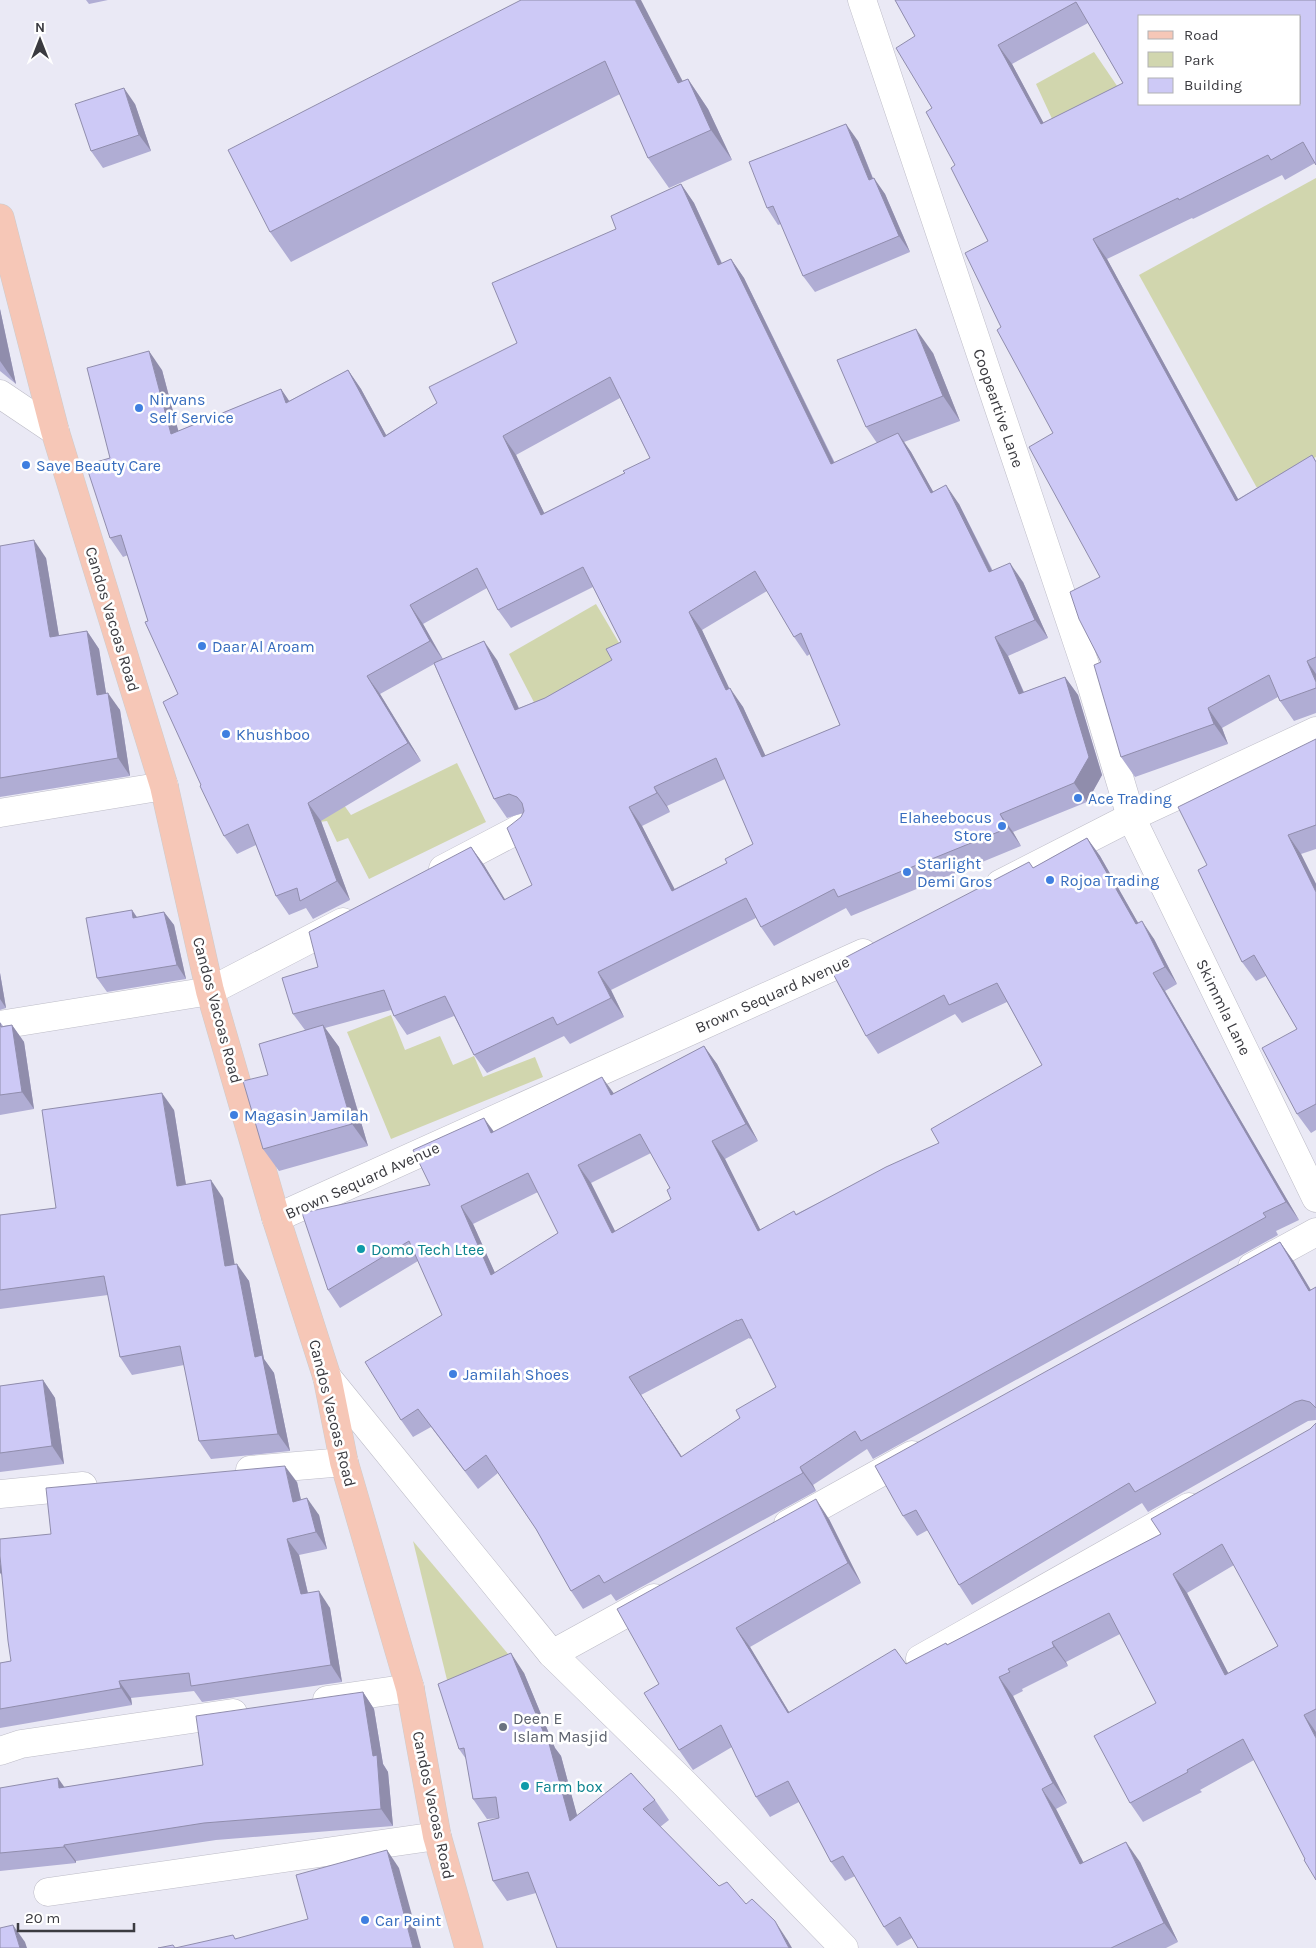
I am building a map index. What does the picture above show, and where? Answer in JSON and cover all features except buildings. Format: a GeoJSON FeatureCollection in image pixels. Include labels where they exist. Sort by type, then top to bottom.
{"type":"FeatureCollection","features":[{"type":"Feature","properties":{"kind":"main road","name":"Candos Vacoas Road"},"geometry":{"type":"LineString","coordinates":[[0,218],[55,432],[164,786],[210,992],[276,1218],[327,1377],[344,1462],[410,1688],[438,1836],[469,1948]]}},
{"type":"Feature","properties":{"kind":"street","name":"Coopeartive Lane"},"geometry":{"type":"LineString","coordinates":[[862,0],[1090,680],[1131,817]]}},
{"type":"Feature","properties":{"kind":"street"},"geometry":{"type":"LineString","coordinates":[[0,394],[55,432]]}},
{"type":"Feature","properties":{"kind":"street"},"geometry":{"type":"LineString","coordinates":[[981,893],[1131,817],[1316,731]]}},
{"type":"Feature","properties":{"kind":"street"},"geometry":{"type":"LineString","coordinates":[[0,813],[164,786]]}},
{"type":"Feature","properties":{"kind":"street","name":"Skimmla Lane"},"geometry":{"type":"LineString","coordinates":[[1131,817],[1316,1198]]}},
{"type":"Feature","properties":{"kind":"street"},"geometry":{"type":"LineString","coordinates":[[418,882],[522,828]]}},
{"type":"Feature","properties":{"kind":"street"},"geometry":{"type":"LineString","coordinates":[[0,1025],[210,992],[366,910]]}},
{"type":"Feature","properties":{"kind":"street","name":"Brown Sequard Avenue"},"geometry":{"type":"LineString","coordinates":[[276,1218],[830,969],[884,942]]}},
{"type":"Feature","properties":{"kind":"street"},"geometry":{"type":"LineString","coordinates":[[1229,1280],[1316,1232]]}},
{"type":"Feature","properties":{"kind":"street"},"geometry":{"type":"LineString","coordinates":[[327,1377],[552,1654],[685,1784],[844,1948]]}},
{"type":"Feature","properties":{"kind":"street"},"geometry":{"type":"LineString","coordinates":[[769,1534],[934,1443]]}},
{"type":"Feature","properties":{"kind":"street"},"geometry":{"type":"LineString","coordinates":[[226,1473],[344,1462]]}},
{"type":"Feature","properties":{"kind":"street"},"geometry":{"type":"LineString","coordinates":[[0,1494],[108,1484]]}},
{"type":"Feature","properties":{"kind":"street"},"geometry":{"type":"LineString","coordinates":[[920,1659],[1213,1493]]}},
{"type":"Feature","properties":{"kind":"street"},"geometry":{"type":"LineString","coordinates":[[552,1654],[674,1587]]}},
{"type":"Feature","properties":{"kind":"street"},"geometry":{"type":"LineString","coordinates":[[303,1703],[410,1688]]}},
{"type":"Feature","properties":{"kind":"street"},"geometry":{"type":"LineString","coordinates":[[0,1751],[21,1744],[254,1710]]}},
{"type":"Feature","properties":{"kind":"street"},"geometry":{"type":"LineString","coordinates":[[48,1892],[438,1836]]}},
{"type":"Feature","properties":{"kind":"green space"},"geometry":{"type":"Polygon","coordinates":[[[1094,52],[1128,102],[1060,136],[1036,84],[1094,52]]]}},
{"type":"Feature","properties":{"kind":"green space"},"geometry":{"type":"Polygon","coordinates":[[[1316,178],[1316,457],[1257,488],[1139,275],[1316,178]]]}},
{"type":"Feature","properties":{"kind":"green space"},"geometry":{"type":"Polygon","coordinates":[[[596,604],[628,658],[538,710],[509,654],[596,604]]]}},
{"type":"Feature","properties":{"kind":"green space"},"geometry":{"type":"Polygon","coordinates":[[[312,760],[351,815],[457,763],[486,822],[369,879],[348,838],[337,842],[327,821],[304,824],[312,760]]]}},
{"type":"Feature","properties":{"kind":"green space"},"geometry":{"type":"Polygon","coordinates":[[[391,1015],[405,1050],[440,1036],[453,1065],[474,1056],[483,1077],[535,1057],[543,1077],[391,1139],[347,1032],[391,1015]]]}},
{"type":"Feature","properties":{"kind":"green space"},"geometry":{"type":"Polygon","coordinates":[[[413,1541],[524,1673],[449,1688],[413,1541]]]}},
{"type":"Feature","properties":{"kind":"place","name":"Nirvans Self Service"},"geometry":{"type":"Point","coordinates":[139,408]}},
{"type":"Feature","properties":{"kind":"place","name":"Save Beauty Care"},"geometry":{"type":"Point","coordinates":[26,465]}},
{"type":"Feature","properties":{"kind":"place","name":"Daar Al Aroam"},"geometry":{"type":"Point","coordinates":[202,646]}},
{"type":"Feature","properties":{"kind":"place","name":"Khushboo"},"geometry":{"type":"Point","coordinates":[226,734]}},
{"type":"Feature","properties":{"kind":"place","name":"Ace Trading"},"geometry":{"type":"Point","coordinates":[1078,798]}},
{"type":"Feature","properties":{"kind":"place","name":"Elaheebocus Store"},"geometry":{"type":"Point","coordinates":[1002,826]}},
{"type":"Feature","properties":{"kind":"place","name":"Starlight Demi Gros"},"geometry":{"type":"Point","coordinates":[907,872]}},
{"type":"Feature","properties":{"kind":"place","name":"Rojoa Trading"},"geometry":{"type":"Point","coordinates":[1050,880]}},
{"type":"Feature","properties":{"kind":"place","name":"Magasin Jamilah"},"geometry":{"type":"Point","coordinates":[234,1115]}},
{"type":"Feature","properties":{"kind":"place","name":"Domo Tech Ltee"},"geometry":{"type":"Point","coordinates":[361,1249]}},
{"type":"Feature","properties":{"kind":"place","name":"Jamilah Shoes"},"geometry":{"type":"Point","coordinates":[453,1374]}},
{"type":"Feature","properties":{"kind":"place","name":"Deen E Islam Masjid"},"geometry":{"type":"Point","coordinates":[503,1727]}},
{"type":"Feature","properties":{"kind":"place","name":"Farm box"},"geometry":{"type":"Point","coordinates":[525,1786]}},
{"type":"Feature","properties":{"kind":"place","name":"Car Paint"},"geometry":{"type":"Point","coordinates":[365,1920]}}]}
